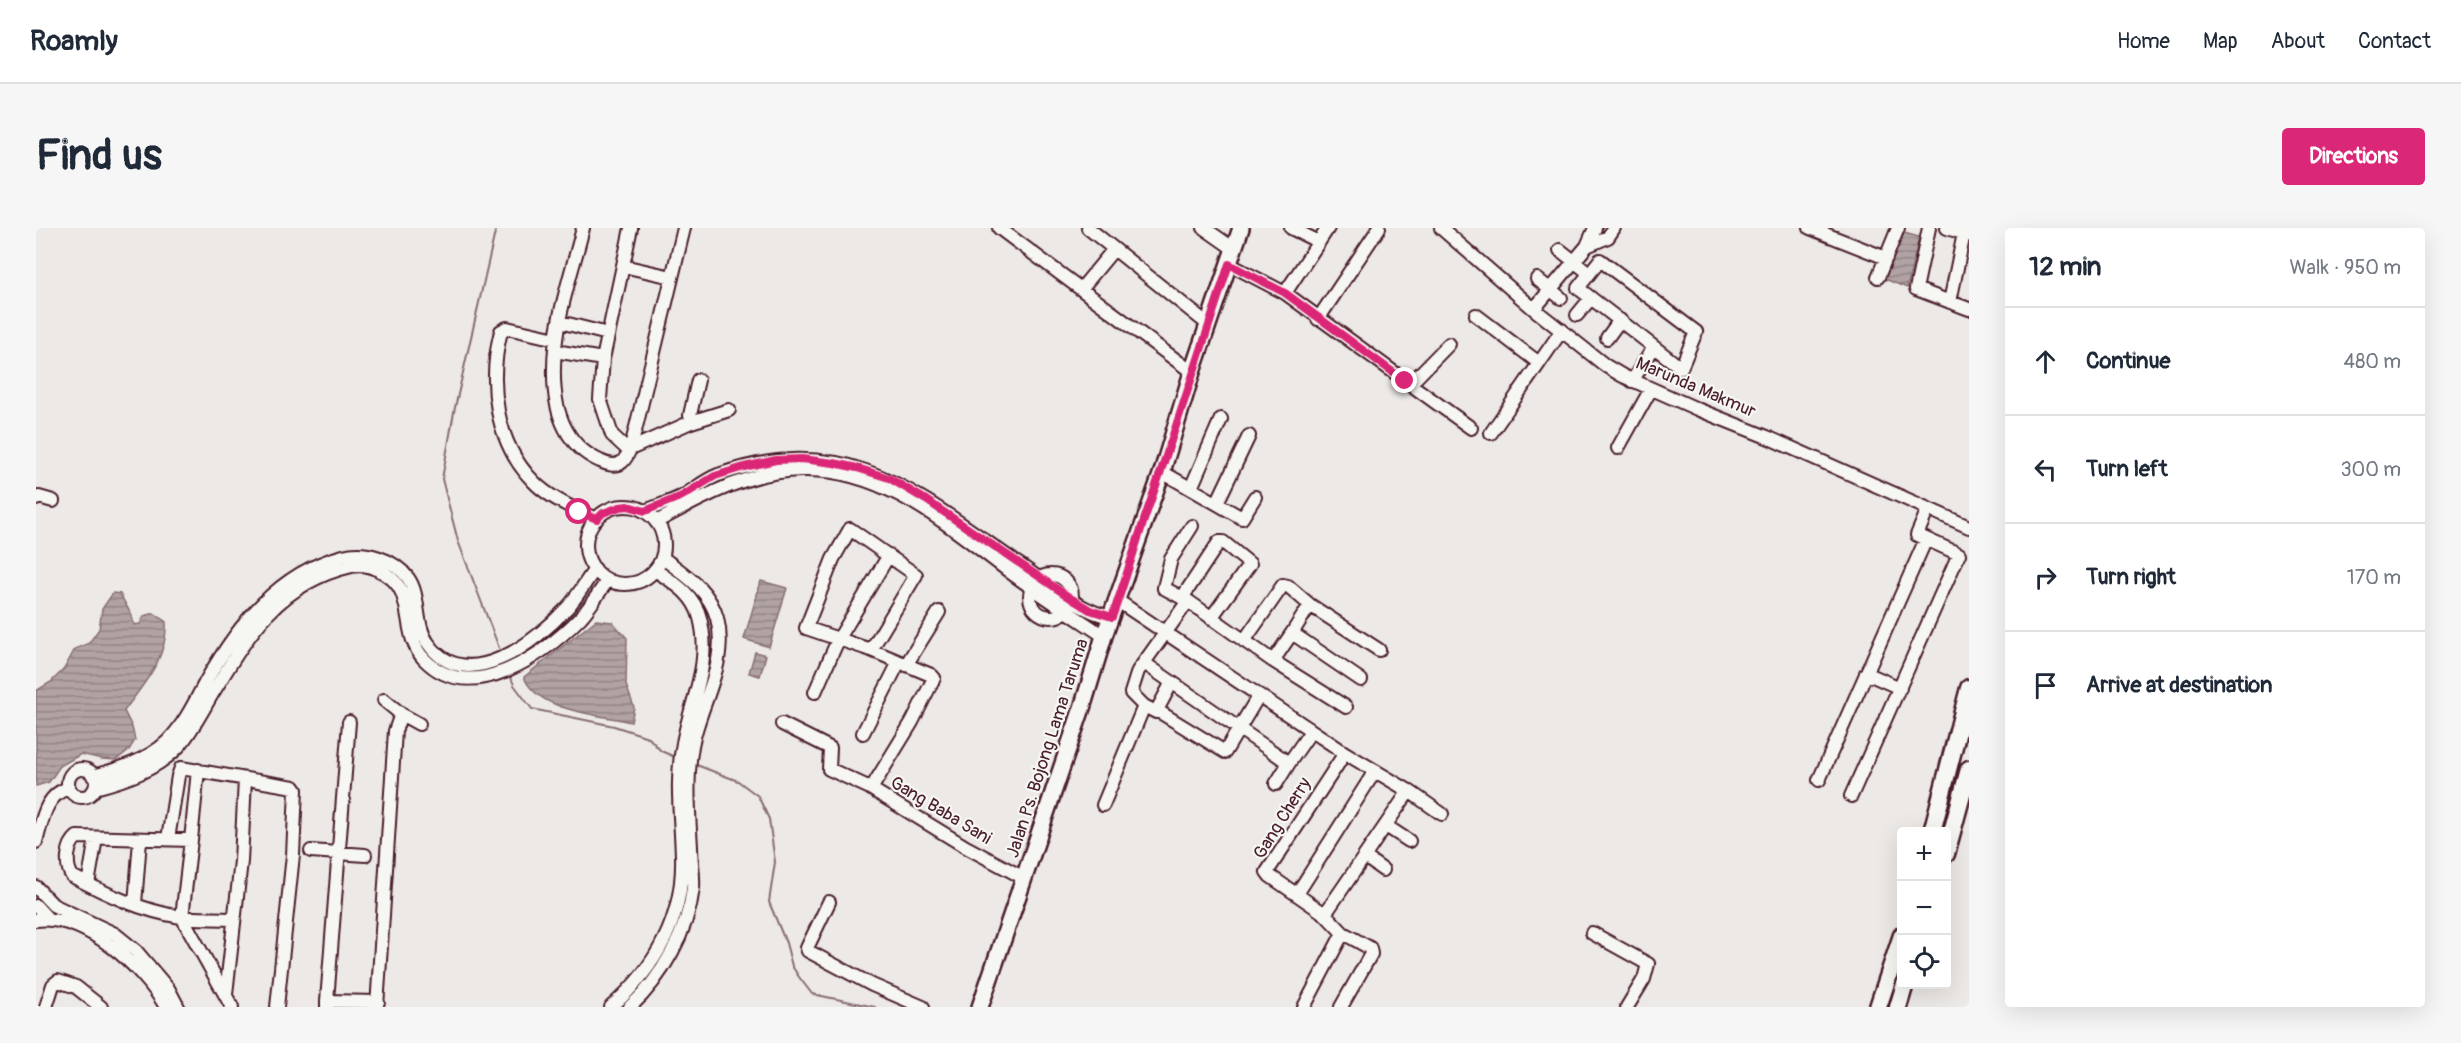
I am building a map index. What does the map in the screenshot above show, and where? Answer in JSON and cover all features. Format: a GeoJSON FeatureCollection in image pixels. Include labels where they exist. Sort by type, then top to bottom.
{"type":"FeatureCollection","features":[{"type":"Feature","properties":{"kind":"highway"},"geometry":{"type":"LineString","coordinates":[[1933,827],[1969,688]]}},
{"type":"Feature","properties":{"kind":"highway"},"geometry":{"type":"LineString","coordinates":[[1951,839],[1969,769]]}},
{"type":"Feature","properties":{"kind":"highway"},"geometry":{"type":"LineString","coordinates":[[1878,1007],[1897,950]]}},
{"type":"Feature","properties":{"kind":"highway"},"geometry":{"type":"LineString","coordinates":[[1898,1007],[1903,989]]}},
{"type":"Feature","properties":{"kind":"main road","name":"Jalan Ps. Bojong Lama Taruma"},"geometry":{"type":"LineString","coordinates":[[980,1007],[1083,705],[1104,636],[1162,472],[1192,372],[1241,228]]}},
{"type":"Feature","properties":{"kind":"street"},"geometry":{"type":"LineString","coordinates":[[583,228],[555,345],[556,404],[565,432],[592,457],[606,464],[622,462],[637,423],[684,228]]}},
{"type":"Feature","properties":{"kind":"street"},"geometry":{"type":"LineString","coordinates":[[628,450],[612,435],[600,399],[603,359],[631,228]]}},
{"type":"Feature","properties":{"kind":"street"},"geometry":{"type":"LineString","coordinates":[[999,228],[1192,372]]}},
{"type":"Feature","properties":{"kind":"street"},"geometry":{"type":"LineString","coordinates":[[1088,228],[1209,325]]}},
{"type":"Feature","properties":{"kind":"street"},"geometry":{"type":"LineString","coordinates":[[1204,228],[1234,249]]}},
{"type":"Feature","properties":{"kind":"street"},"geometry":{"type":"LineString","coordinates":[[1291,228],[1319,242]]}},
{"type":"Feature","properties":{"kind":"street"},"geometry":{"type":"LineString","coordinates":[[1285,293],[1328,228]]}},
{"type":"Feature","properties":{"kind":"street","name":"Marunda Makmur"},"geometry":{"type":"LineString","coordinates":[[1441,228],[1534,309],[1606,366],[1632,381],[1767,437],[1969,527]]}},
{"type":"Feature","properties":{"kind":"street"},"geometry":{"type":"LineString","coordinates":[[1534,309],[1587,246],[1595,228]]}},
{"type":"Feature","properties":{"kind":"street"},"geometry":{"type":"LineString","coordinates":[[1587,246],[1608,237],[1614,228]]}},
{"type":"Feature","properties":{"kind":"street"},"geometry":{"type":"LineString","coordinates":[[1810,228],[1886,258]]}},
{"type":"Feature","properties":{"kind":"street"},"geometry":{"type":"LineString","coordinates":[[1878,277],[1898,228]]}},
{"type":"Feature","properties":{"kind":"street"},"geometry":{"type":"LineString","coordinates":[[1927,228],[1916,289],[1969,309]]}},
{"type":"Feature","properties":{"kind":"street"},"geometry":{"type":"LineString","coordinates":[[1947,228],[1967,234],[1950,302]]}},
{"type":"Feature","properties":{"kind":"street"},"geometry":{"type":"LineString","coordinates":[[1318,319],[1374,230]]}},
{"type":"Feature","properties":{"kind":"street"},"geometry":{"type":"LineString","coordinates":[[1081,289],[1114,249]]}},
{"type":"Feature","properties":{"kind":"street"},"geometry":{"type":"LineString","coordinates":[[1560,250],[1584,269]]}},
{"type":"Feature","properties":{"kind":"street"},"geometry":{"type":"LineString","coordinates":[[1600,260],[1696,332],[1681,368],[1620,320],[1578,288],[1600,260]]}},
{"type":"Feature","properties":{"kind":"street"},"geometry":{"type":"LineString","coordinates":[[1229,264],[1285,293],[1471,428]]}},
{"type":"Feature","properties":{"kind":"street"},"geometry":{"type":"LineString","coordinates":[[623,266],[672,277]]}},
{"type":"Feature","properties":{"kind":"street"},"geometry":{"type":"LineString","coordinates":[[1537,279],[1561,298]]}},
{"type":"Feature","properties":{"kind":"street"},"geometry":{"type":"LineString","coordinates":[[1577,315],[1591,298]]}},
{"type":"Feature","properties":{"kind":"street"},"geometry":{"type":"LineString","coordinates":[[1476,315],[1539,363]]}},
{"type":"Feature","properties":{"kind":"street"},"geometry":{"type":"LineString","coordinates":[[1607,338],[1620,320]]}},
{"type":"Feature","properties":{"kind":"street"},"geometry":{"type":"LineString","coordinates":[[560,322],[608,334]]}},
{"type":"Feature","properties":{"kind":"street"},"geometry":{"type":"LineString","coordinates":[[597,519],[579,512],[535,484],[521,468],[501,428],[496,398],[495,367],[501,331],[507,328],[603,359]]}},
{"type":"Feature","properties":{"kind":"street"},"geometry":{"type":"LineString","coordinates":[[1491,432],[1562,330]]}},
{"type":"Feature","properties":{"kind":"street"},"geometry":{"type":"LineString","coordinates":[[1410,384],[1449,344]]}},
{"type":"Feature","properties":{"kind":"street"},"geometry":{"type":"LineString","coordinates":[[1632,381],[1654,347]]}},
{"type":"Feature","properties":{"kind":"street"},"geometry":{"type":"LineString","coordinates":[[691,422],[690,415],[698,380]]}},
{"type":"Feature","properties":{"kind":"street"},"geometry":{"type":"LineString","coordinates":[[1618,448],[1651,389]]}},
{"type":"Feature","properties":{"kind":"street"},"geometry":{"type":"LineString","coordinates":[[628,450],[691,422],[729,410]]}},
{"type":"Feature","properties":{"kind":"street"},"geometry":{"type":"LineString","coordinates":[[1191,488],[1221,419]]}},
{"type":"Feature","properties":{"kind":"street"},"geometry":{"type":"LineString","coordinates":[[1217,503],[1249,436]]}},
{"type":"Feature","properties":{"kind":"street"},"geometry":{"type":"LineString","coordinates":[[645,511],[682,496],[715,476],[744,467],[784,459],[802,459],[857,468],[889,478],[926,500],[1036,583],[1066,611],[1104,636]]}},
{"type":"Feature","properties":{"kind":"street"},"geometry":{"type":"LineString","coordinates":[[656,522],[721,488],[748,479],[802,470],[858,477],[885,487],[925,509],[1036,583],[1097,613],[1112,617]]}},
{"type":"Feature","properties":{"kind":"street"},"geometry":{"type":"LineString","coordinates":[[1162,472],[1244,518],[1255,497]]}},
{"type":"Feature","properties":{"kind":"street"},"geometry":{"type":"LineString","coordinates":[[36,499],[39,497],[53,501]]}},
{"type":"Feature","properties":{"kind":"street"},"geometry":{"type":"LineString","coordinates":[[628,506],[645,511],[656,522],[664,538],[663,558],[646,579],[637,583],[617,584],[595,569],[589,560],[587,543],[592,526],[597,519],[603,513],[628,506]]}},
{"type":"Feature","properties":{"kind":"street"},"geometry":{"type":"LineString","coordinates":[[1851,796],[1959,554],[1917,535],[1928,509]]}},
{"type":"Feature","properties":{"kind":"street"},"geometry":{"type":"LineString","coordinates":[[1192,526],[1171,559],[1163,584],[1166,590],[1185,600],[1273,662],[1346,707]]}},
{"type":"Feature","properties":{"kind":"street"},"geometry":{"type":"LineString","coordinates":[[871,650],[916,575],[851,529],[846,532],[833,558],[805,627],[903,663],[932,675],[934,680],[912,722],[871,789]]}},
{"type":"Feature","properties":{"kind":"street"},"geometry":{"type":"LineString","coordinates":[[1819,780],[1926,539]]}},
{"type":"Feature","properties":{"kind":"street"},"geometry":{"type":"LineString","coordinates":[[1211,618],[1250,564],[1223,542],[1219,542],[1166,633],[1144,663],[1130,690],[1132,696],[1153,712],[1158,711],[1225,752],[1259,694]]}},
{"type":"Feature","properties":{"kind":"street"},"geometry":{"type":"LineString","coordinates":[[94,782],[84,770],[76,771],[70,776],[69,788],[76,796],[84,797],[90,794],[94,782],[149,755],[166,742],[183,721],[224,651],[252,614],[294,576],[332,559],[355,553],[366,554],[383,559],[403,573],[410,580],[418,616],[428,643],[446,668],[461,678],[481,679],[499,675],[549,644],[582,616],[608,580]]}},
{"type":"Feature","properties":{"kind":"street"},"geometry":{"type":"LineString","coordinates":[[815,692],[838,640],[889,555]]}},
{"type":"Feature","properties":{"kind":"street"},"geometry":{"type":"LineString","coordinates":[[663,558],[699,585],[717,617],[720,635],[720,655],[714,678],[687,744]]}},
{"type":"Feature","properties":{"kind":"street"},"geometry":{"type":"LineString","coordinates":[[446,668],[469,667],[492,662],[542,631],[569,606],[595,569]]}},
{"type":"Feature","properties":{"kind":"street"},"geometry":{"type":"LineString","coordinates":[[611,1007],[630,991],[646,972],[672,923],[681,886],[682,798],[687,744],[705,650],[704,634],[694,601],[677,585],[655,570]]}},
{"type":"Feature","properties":{"kind":"street"},"geometry":{"type":"LineString","coordinates":[[1244,641],[1283,585],[1288,586],[1379,650]]}},
{"type":"Feature","properties":{"kind":"street"},"geometry":{"type":"LineString","coordinates":[[1066,611],[1072,599]]}},
{"type":"Feature","properties":{"kind":"street"},"geometry":{"type":"LineString","coordinates":[[1118,601],[1311,731],[1442,814]]}},
{"type":"Feature","properties":{"kind":"street"},"geometry":{"type":"LineString","coordinates":[[1273,662],[1311,604]]}},
{"type":"Feature","properties":{"kind":"street"},"geometry":{"type":"LineString","coordinates":[[863,733],[903,663],[939,612]]}},
{"type":"Feature","properties":{"kind":"street"},"geometry":{"type":"LineString","coordinates":[[1292,633],[1362,680]]}},
{"type":"Feature","properties":{"kind":"street"},"geometry":{"type":"LineString","coordinates":[[1144,663],[1240,727],[1289,763]]}},
{"type":"Feature","properties":{"kind":"street"},"geometry":{"type":"LineString","coordinates":[[1866,673],[1900,688]]}},
{"type":"Feature","properties":{"kind":"street"},"geometry":{"type":"LineString","coordinates":[[1158,711],[1172,682]]}},
{"type":"Feature","properties":{"kind":"street"},"geometry":{"type":"LineString","coordinates":[[384,700],[401,714],[419,724]]}},
{"type":"Feature","properties":{"kind":"street"},"geometry":{"type":"LineString","coordinates":[[1103,805],[1144,706]]}},
{"type":"Feature","properties":{"kind":"street"},"geometry":{"type":"LineString","coordinates":[[349,722],[327,1004],[378,1005],[395,731],[401,714]]}},
{"type":"Feature","properties":{"kind":"street","name":"Gang Baba Sani"},"geometry":{"type":"LineString","coordinates":[[782,724],[830,748],[829,770],[871,789],[966,847],[1024,878]]}},
{"type":"Feature","properties":{"kind":"street"},"geometry":{"type":"LineString","coordinates":[[1276,784],[1311,731]]}},
{"type":"Feature","properties":{"kind":"street","name":"Gang Cherry"},"geometry":{"type":"LineString","coordinates":[[1341,1007],[1371,951],[1370,948],[1343,933],[1325,914],[1270,876],[1268,869],[1345,753]]}},
{"type":"Feature","properties":{"kind":"street"},"geometry":{"type":"LineString","coordinates":[[168,839],[180,770],[186,768],[198,770],[294,787],[296,790],[293,855],[278,1007]]}},
{"type":"Feature","properties":{"kind":"street"},"geometry":{"type":"LineString","coordinates":[[198,770],[182,917],[232,1007]]}},
{"type":"Feature","properties":{"kind":"street"},"geometry":{"type":"LineString","coordinates":[[1297,894],[1376,771]]}},
{"type":"Feature","properties":{"kind":"street"},"geometry":{"type":"LineString","coordinates":[[226,994],[232,919],[241,861],[245,779]]}},
{"type":"Feature","properties":{"kind":"street"},"geometry":{"type":"LineString","coordinates":[[36,842],[51,801],[62,790],[69,788]]}},
{"type":"Feature","properties":{"kind":"street"},"geometry":{"type":"LineString","coordinates":[[1325,914],[1409,791]]}},
{"type":"Feature","properties":{"kind":"street"},"geometry":{"type":"LineString","coordinates":[[630,1007],[662,970],[685,919],[693,887],[682,798]]}},
{"type":"Feature","properties":{"kind":"street"},"geometry":{"type":"LineString","coordinates":[[1386,826],[1409,842]]}},
{"type":"Feature","properties":{"kind":"street"},"geometry":{"type":"LineString","coordinates":[[191,840],[75,838],[67,863],[72,876],[110,896],[182,917],[232,919]]}},
{"type":"Feature","properties":{"kind":"street"},"geometry":{"type":"LineString","coordinates":[[88,885],[96,838]]}},
{"type":"Feature","properties":{"kind":"street"},"geometry":{"type":"LineString","coordinates":[[135,904],[140,840]]}},
{"type":"Feature","properties":{"kind":"street"},"geometry":{"type":"LineString","coordinates":[[311,851],[365,855]]}},
{"type":"Feature","properties":{"kind":"street"},"geometry":{"type":"LineString","coordinates":[[1365,857],[1383,870]]}},
{"type":"Feature","properties":{"kind":"street"},"geometry":{"type":"LineString","coordinates":[[36,887],[53,905],[115,934],[136,951],[169,990],[178,1007]]}},
{"type":"Feature","properties":{"kind":"street"},"geometry":{"type":"LineString","coordinates":[[829,902],[807,948],[808,951],[872,985],[923,1007]]}},
{"type":"Feature","properties":{"kind":"street"},"geometry":{"type":"LineString","coordinates":[[36,906],[42,920],[84,931],[118,950],[140,969],[166,1007]]}},
{"type":"Feature","properties":{"kind":"street"},"geometry":{"type":"LineString","coordinates":[[1304,1007],[1343,933]]}},
{"type":"Feature","properties":{"kind":"street"},"geometry":{"type":"LineString","coordinates":[[1592,933],[1648,964],[1649,970],[1627,1007]]}},
{"type":"Feature","properties":{"kind":"street"},"geometry":{"type":"LineString","coordinates":[[50,1003],[54,982],[64,982],[76,987],[101,1007]]}},
{"type":"Feature","properties":{"kind":"shaded area"},"geometry":{"type":"Polygon","coordinates":[[[1904,233],[1919,237],[1907,288],[1885,279],[1904,233]]]}},
{"type":"Feature","properties":{"kind":"shaded area"},"geometry":{"type":"Polygon","coordinates":[[[761,581],[787,588],[769,647],[744,639],[761,581]]]}},
{"type":"Feature","properties":{"kind":"shaded area"},"geometry":{"type":"Polygon","coordinates":[[[113,593],[120,594],[132,616],[134,625],[140,624],[144,616],[154,613],[166,622],[166,635],[159,659],[124,711],[132,727],[135,740],[129,750],[116,760],[81,754],[60,766],[49,782],[36,786],[36,691],[51,682],[64,669],[75,649],[89,643],[99,629],[102,609],[113,593]]]}},
{"type":"Feature","properties":{"kind":"shaded area"},"geometry":{"type":"Polygon","coordinates":[[[596,620],[612,622],[627,638],[626,685],[634,707],[631,722],[555,705],[531,689],[524,677],[596,620]]]}},
{"type":"Feature","properties":{"kind":"shaded area"},"geometry":{"type":"Polygon","coordinates":[[[755,652],[766,655],[760,676],[749,673],[755,652]]]}},
{"type":"Feature","properties":{"kind":"waterway"},"geometry":{"type":"LineString","coordinates":[[496,228],[454,412],[442,479],[458,541],[501,653]]}},
{"type":"Feature","properties":{"kind":"waterway"},"geometry":{"type":"LineString","coordinates":[[510,675],[514,685],[532,709],[614,726],[648,737],[661,751],[675,757]]}},
{"type":"Feature","properties":{"kind":"waterway"},"geometry":{"type":"LineString","coordinates":[[694,764],[738,781],[758,796],[769,819],[775,862],[769,902],[786,943],[792,966],[799,977],[812,994],[875,1007]]}},
{"type":"Feature","properties":{"kind":"route"},"geometry":{"type":"LineString","coordinates":[[579,512],[597,519],[603,513],[620,507],[628,506],[645,511],[682,496],[715,476],[776,460],[802,459],[834,463],[889,478],[926,500],[1072,599],[1090,610],[1112,617],[1151,498],[1162,472],[1192,372],[1229,264],[1285,293],[1405,381]]}}]}
